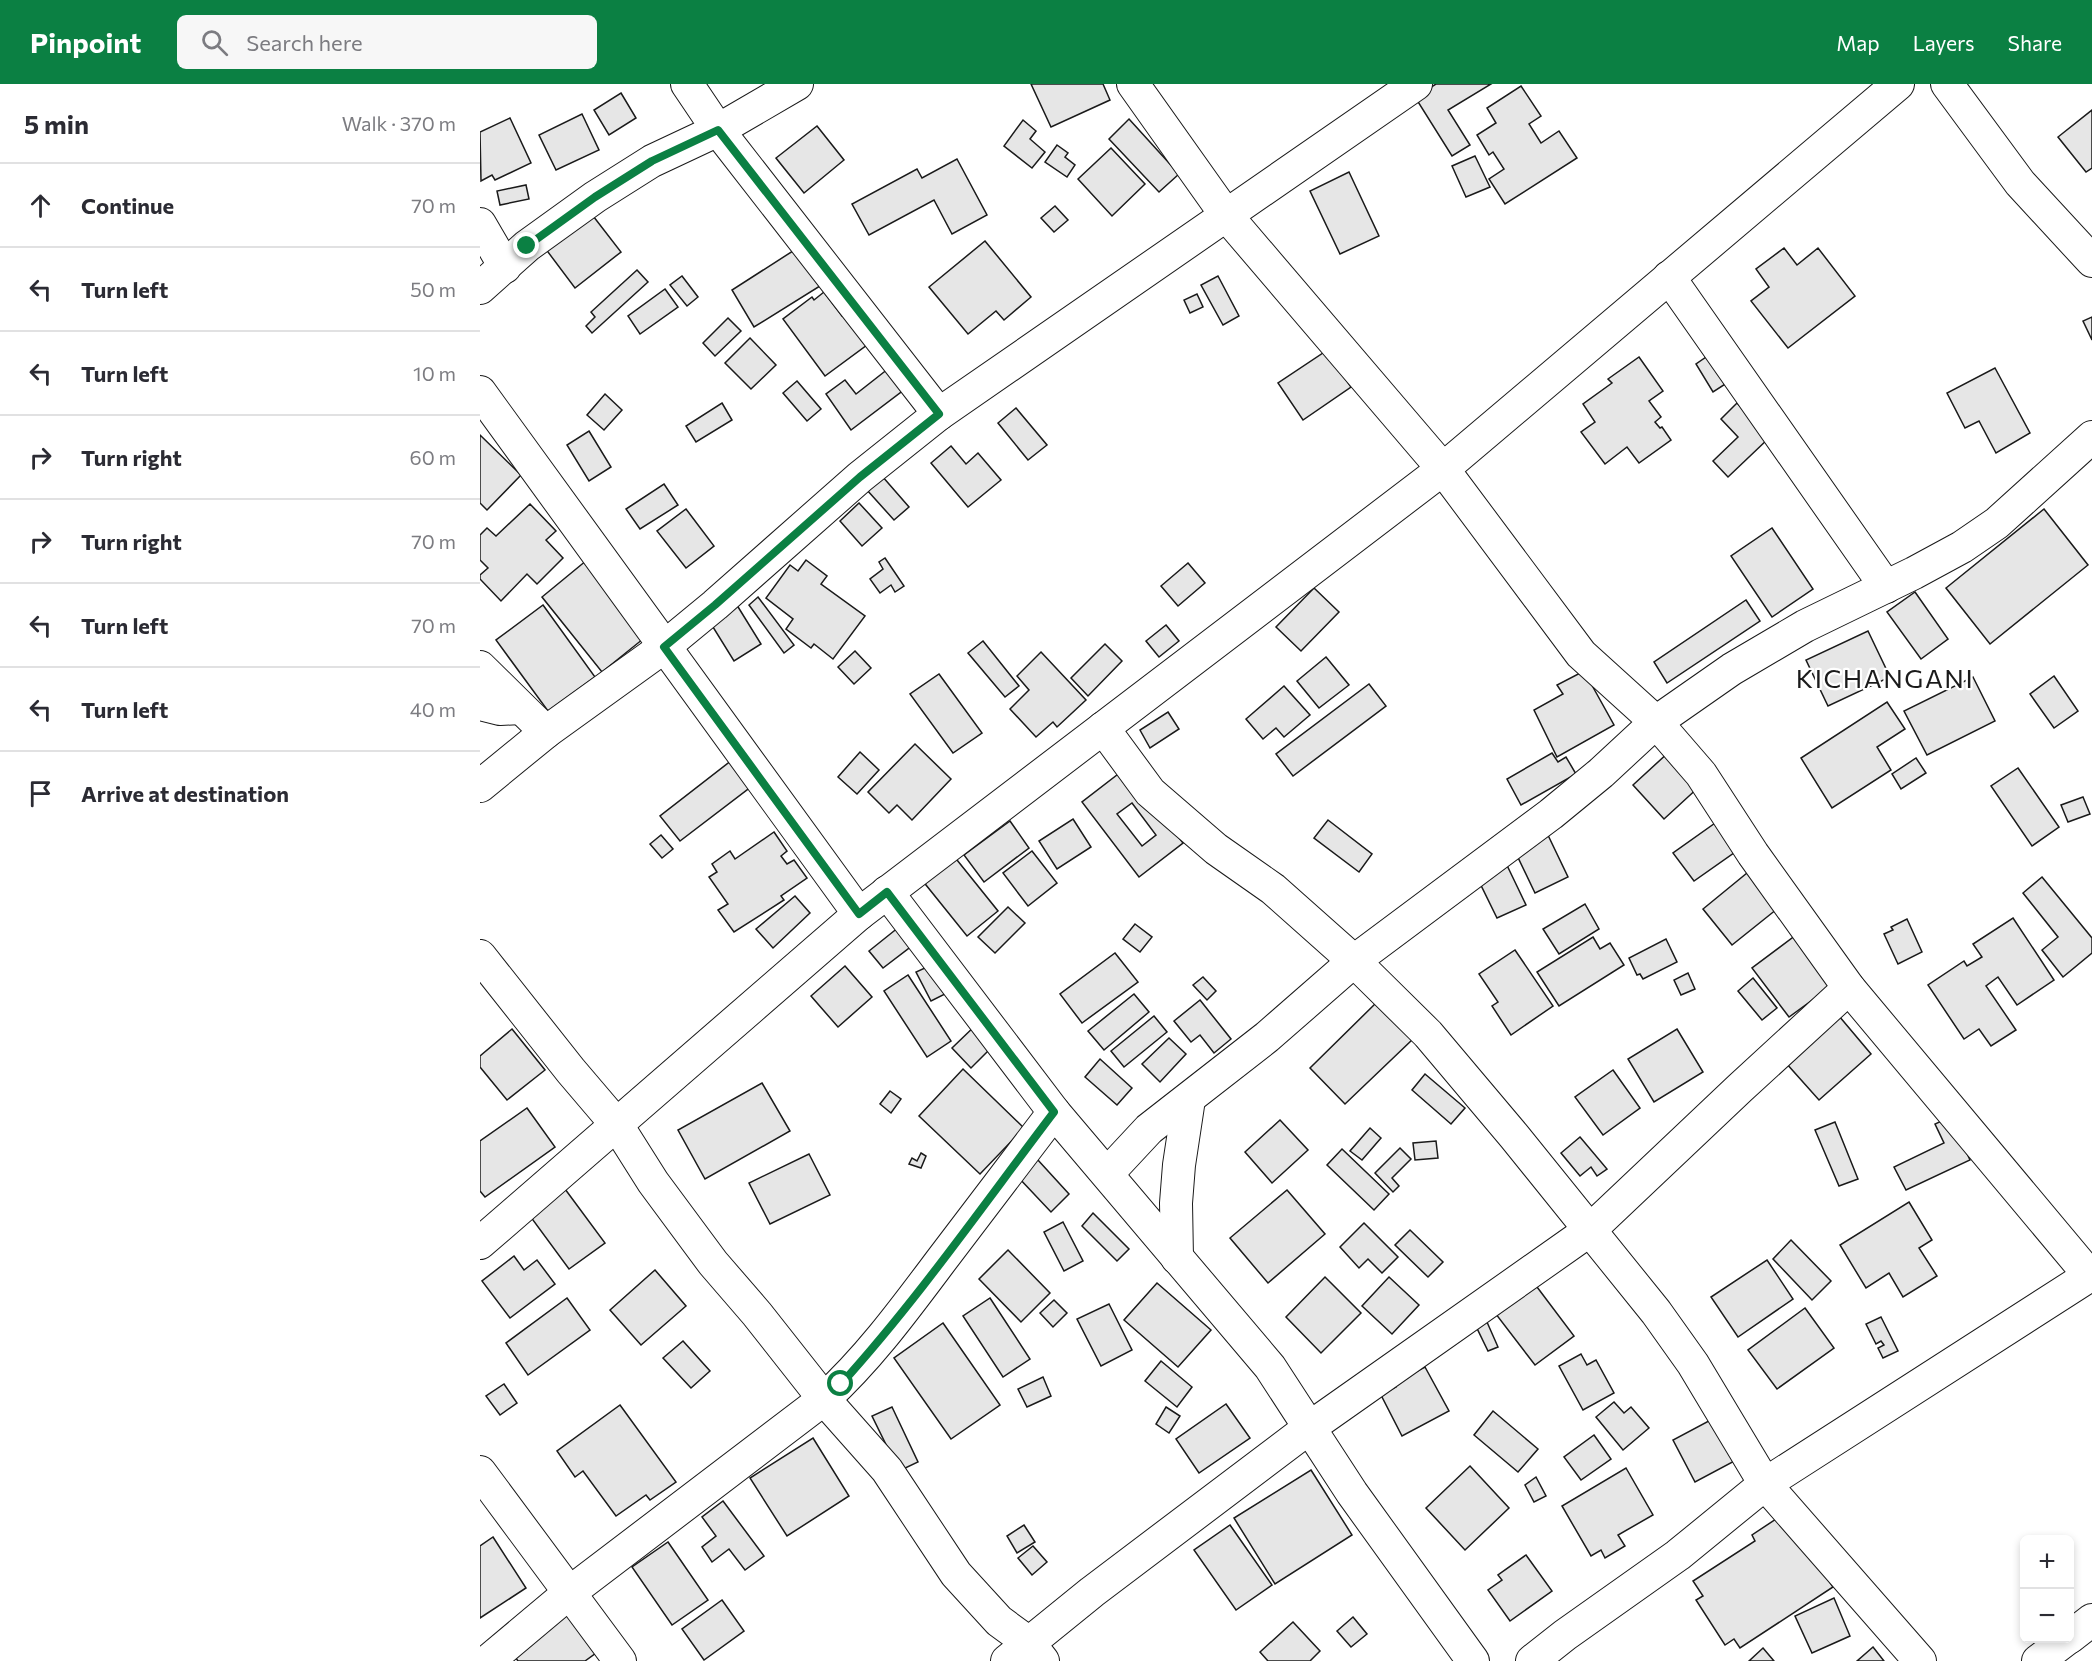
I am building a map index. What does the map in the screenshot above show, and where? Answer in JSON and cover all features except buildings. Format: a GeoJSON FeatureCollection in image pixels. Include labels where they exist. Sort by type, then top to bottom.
{"type":"FeatureCollection","features":[{"type":"Feature","properties":{"kind":"street"},"geometry":{"type":"LineString","coordinates":[[687,84],[718,130],[939,414]]}},
{"type":"Feature","properties":{"kind":"street"},"geometry":{"type":"LineString","coordinates":[[480,288],[527,246],[595,197],[652,161],[718,130],[797,84]]}},
{"type":"Feature","properties":{"kind":"street"},"geometry":{"type":"LineString","coordinates":[[1133,84],[1226,215],[1443,469],[1581,654],[1656,722],[1701,774],[1753,854],[1849,988],[2089,1281],[1765,1484],[1678,1554],[1532,1661]]}},
{"type":"Feature","properties":{"kind":"street"},"geometry":{"type":"LineString","coordinates":[[480,786],[546,732],[664,647],[860,477],[939,414],[1416,84]]}},
{"type":"Feature","properties":{"kind":"street"},"geometry":{"type":"LineString","coordinates":[[480,1243],[859,914],[1443,469],[1898,84]]}},
{"type":"Feature","properties":{"kind":"street"},"geometry":{"type":"LineString","coordinates":[[1947,84],[2020,183],[2092,261]]}},
{"type":"Feature","properties":{"kind":"street"},"geometry":{"type":"LineString","coordinates":[[480,224],[505,267]]}},
{"type":"Feature","properties":{"kind":"street"},"geometry":{"type":"LineString","coordinates":[[1669,277],[1886,587]]}},
{"type":"Feature","properties":{"kind":"street"},"geometry":{"type":"LineString","coordinates":[[480,392],[859,914]]}},
{"type":"Feature","properties":{"kind":"street"},"geometry":{"type":"LineString","coordinates":[[1107,1173],[1149,1129],[1267,1037],[1354,961],[1551,814],[1601,773],[1656,722],[1732,669],[1787,636],[1962,547],[1996,523],[2092,437]]}},
{"type":"Feature","properties":{"kind":"street"},"geometry":{"type":"LineString","coordinates":[[480,667],[546,732]]}},
{"type":"Feature","properties":{"kind":"street"},"geometry":{"type":"LineString","coordinates":[[480,704],[500,709],[521,708]]}},
{"type":"Feature","properties":{"kind":"street"},"geometry":{"type":"LineString","coordinates":[[1103,728],[1150,792],[1216,849],[1273,889],[1354,961],[1428,1034],[1514,1136],[1656,1312],[1693,1364],[1765,1484],[1920,1661]]}},
{"type":"Feature","properties":{"kind":"street"},"geometry":{"type":"LineString","coordinates":[[887,892],[1054,1112],[1270,1367],[1352,1493],[1473,1661]]}},
{"type":"Feature","properties":{"kind":"street"},"geometry":{"type":"LineString","coordinates":[[480,956],[616,1125],[653,1182],[713,1263],[757,1314],[824,1399],[887,1470],[956,1574],[999,1621],[1026,1655],[1178,1525],[1309,1428],[1590,1230],[1849,988]]}},
{"type":"Feature","properties":{"kind":"street"},"geometry":{"type":"LineString","coordinates":[[1177,1258],[1176,1203],[1189,1099]]}},
{"type":"Feature","properties":{"kind":"street"},"geometry":{"type":"LineString","coordinates":[[488,1661],[569,1593],[841,1384],[882,1337],[1054,1112]]}},
{"type":"Feature","properties":{"kind":"street"},"geometry":{"type":"LineString","coordinates":[[480,1472],[620,1661]]}},
{"type":"Feature","properties":{"kind":"street"},"geometry":{"type":"LineString","coordinates":[[2074,1634],[2092,1620]]}},
{"type":"Feature","properties":{"kind":"street"},"geometry":{"type":"LineString","coordinates":[[2038,1661],[2062,1643]]}},
{"type":"Feature","properties":{"kind":"district","name":"KICHANGANI"},"geometry":{"type":"Point","coordinates":[1885,679]}},
{"type":"Feature","properties":{"kind":"route"},"geometry":{"type":"LineString","coordinates":[[527,246],[595,197],[652,161],[718,130],[939,414],[860,477],[664,647],[859,914],[887,892],[1054,1112],[916,1295],[876,1346],[841,1384]]}}]}
